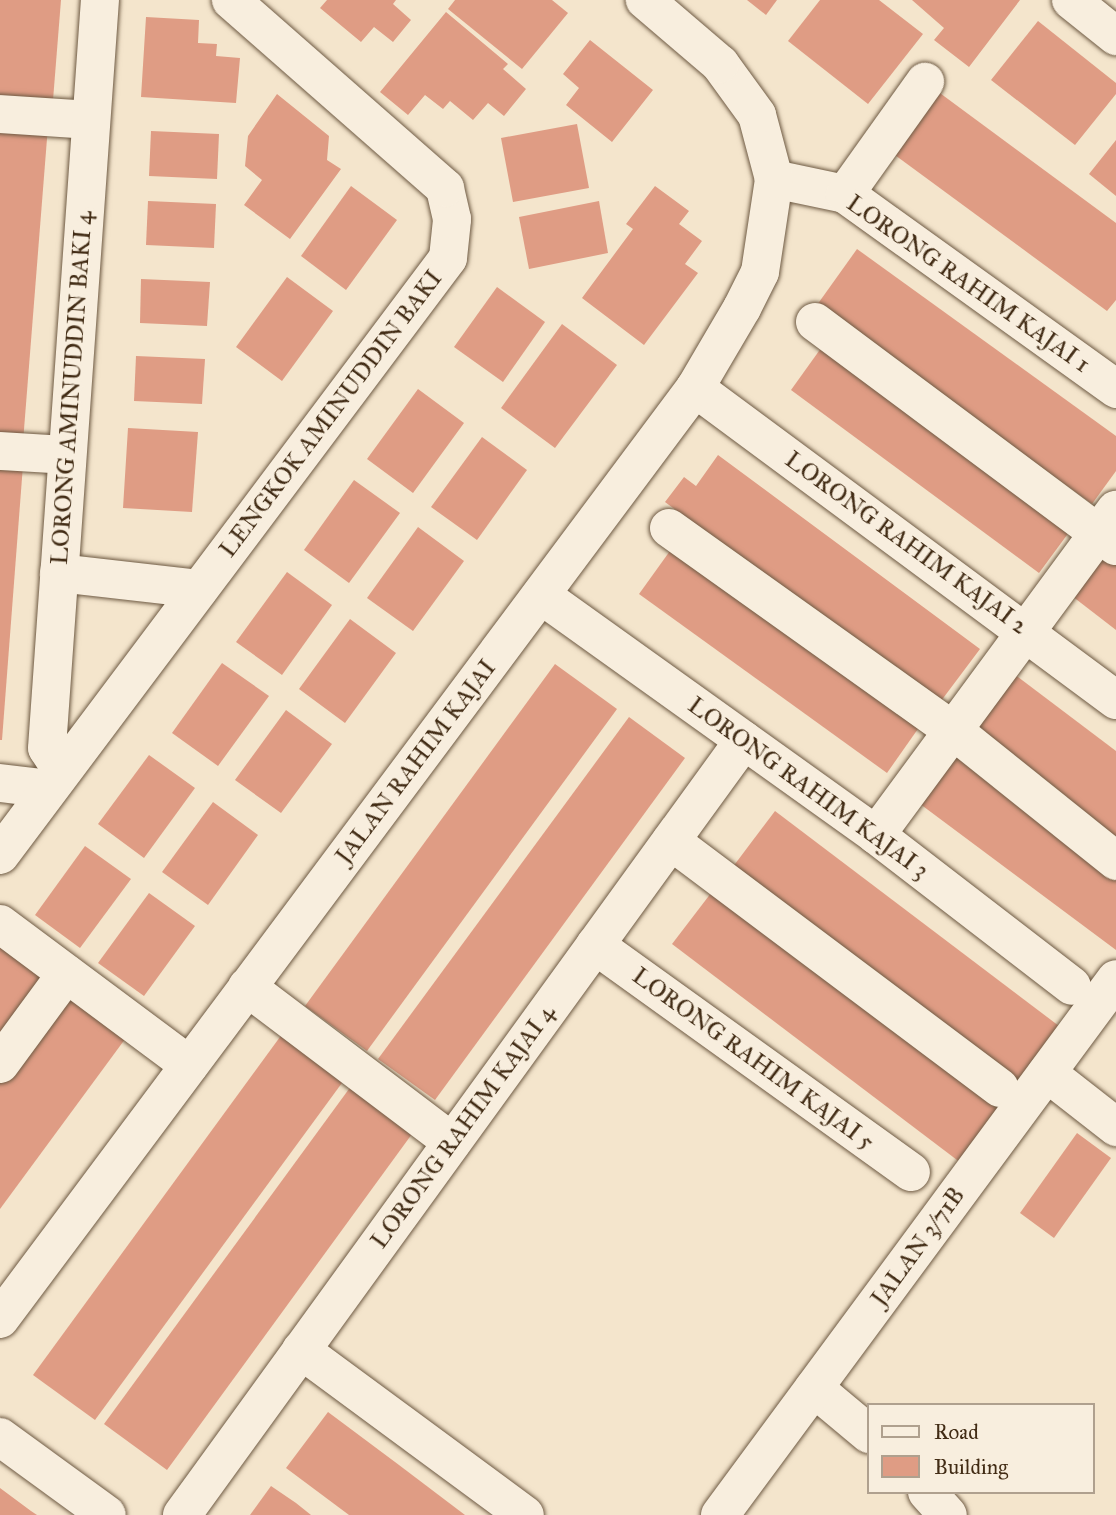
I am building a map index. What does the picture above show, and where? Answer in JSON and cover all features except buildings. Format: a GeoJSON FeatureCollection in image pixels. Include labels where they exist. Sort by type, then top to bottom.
{"type":"FeatureCollection","features":[{"type":"Feature","properties":{"kind":"street","name":"LORONG AMINUDDIN BAKI 4"},"geometry":{"type":"LineString","coordinates":[[56,780],[47,748],[100,0]]}},
{"type":"Feature","properties":{"kind":"street","name":"LENGKOK AMINUDDIN BAKI"},"geometry":{"type":"LineString","coordinates":[[0,855],[448,258],[452,219],[444,188],[231,0]]}},
{"type":"Feature","properties":{"kind":"street"},"geometry":{"type":"LineString","coordinates":[[645,0],[720,64],[750,105],[774,179]]}},
{"type":"Feature","properties":{"kind":"street"},"geometry":{"type":"LineString","coordinates":[[1071,0],[1116,36]]}},
{"type":"Feature","properties":{"kind":"street"},"geometry":{"type":"LineString","coordinates":[[845,194],[925,82]]}},
{"type":"Feature","properties":{"kind":"street"},"geometry":{"type":"LineString","coordinates":[[0,114],[91,120]]}},
{"type":"Feature","properties":{"kind":"street","name":"LORONG RAHIM KAJAI 1"},"geometry":{"type":"LineString","coordinates":[[774,179],[845,194],[1116,389]]}},
{"type":"Feature","properties":{"kind":"street","name":"JALAN RAHIM KAJAI"},"geometry":{"type":"LineString","coordinates":[[0,1319],[695,388],[760,272],[774,179]]}},
{"type":"Feature","properties":{"kind":"street"},"geometry":{"type":"LineString","coordinates":[[815,322],[1110,530],[1026,631],[876,835]]}},
{"type":"Feature","properties":{"kind":"street","name":"LORONG RAHIM KAJAI 2"},"geometry":{"type":"LineString","coordinates":[[695,388],[1116,700]]}},
{"type":"Feature","properties":{"kind":"street"},"geometry":{"type":"LineString","coordinates":[[0,451],[68,455]]}},
{"type":"Feature","properties":{"kind":"street"},"geometry":{"type":"LineString","coordinates":[[669,528],[954,731],[1116,861]]}},
{"type":"Feature","properties":{"kind":"street"},"geometry":{"type":"LineString","coordinates":[[59,573],[199,589]]}},
{"type":"Feature","properties":{"kind":"street","name":"LORONG RAHIM KAJAI 3"},"geometry":{"type":"LineString","coordinates":[[541,594],[876,835],[1072,986]]}},
{"type":"Feature","properties":{"kind":"street","name":"LORONG RAHIM KAJAI 4"},"geometry":{"type":"LineString","coordinates":[[182,1515],[744,740]]}},
{"type":"Feature","properties":{"kind":"street"},"geometry":{"type":"LineString","coordinates":[[0,783],[56,780]]}},
{"type":"Feature","properties":{"kind":"street"},"geometry":{"type":"LineString","coordinates":[[671,841],[1000,1088]]}},
{"type":"Feature","properties":{"kind":"street"},"geometry":{"type":"LineString","coordinates":[[0,924],[189,1065]]}},
{"type":"Feature","properties":{"kind":"street","name":"LORONG RAHIM KAJAI 5"},"geometry":{"type":"LineString","coordinates":[[595,945],[911,1172]]}},
{"type":"Feature","properties":{"kind":"street"},"geometry":{"type":"LineString","coordinates":[[0,1064],[66,974]]}},
{"type":"Feature","properties":{"kind":"street","name":"JALAN 3/71B"},"geometry":{"type":"LineString","coordinates":[[720,1515],[1116,979]]}},
{"type":"Feature","properties":{"kind":"street"},"geometry":{"type":"LineString","coordinates":[[247,988],[452,1142]]}},
{"type":"Feature","properties":{"kind":"street"},"geometry":{"type":"LineString","coordinates":[[1047,1073],[1116,1127]]}},
{"type":"Feature","properties":{"kind":"street"},"geometry":{"type":"LineString","coordinates":[[301,1350],[524,1515]]}},
{"type":"Feature","properties":{"kind":"street"},"geometry":{"type":"LineString","coordinates":[[814,1388],[867,1432]]}},
{"type":"Feature","properties":{"kind":"street"},"geometry":{"type":"LineString","coordinates":[[0,1437],[107,1515]]}},
{"type":"Feature","properties":{"kind":"street"},"geometry":{"type":"LineString","coordinates":[[929,1494],[948,1515]]}}]}
